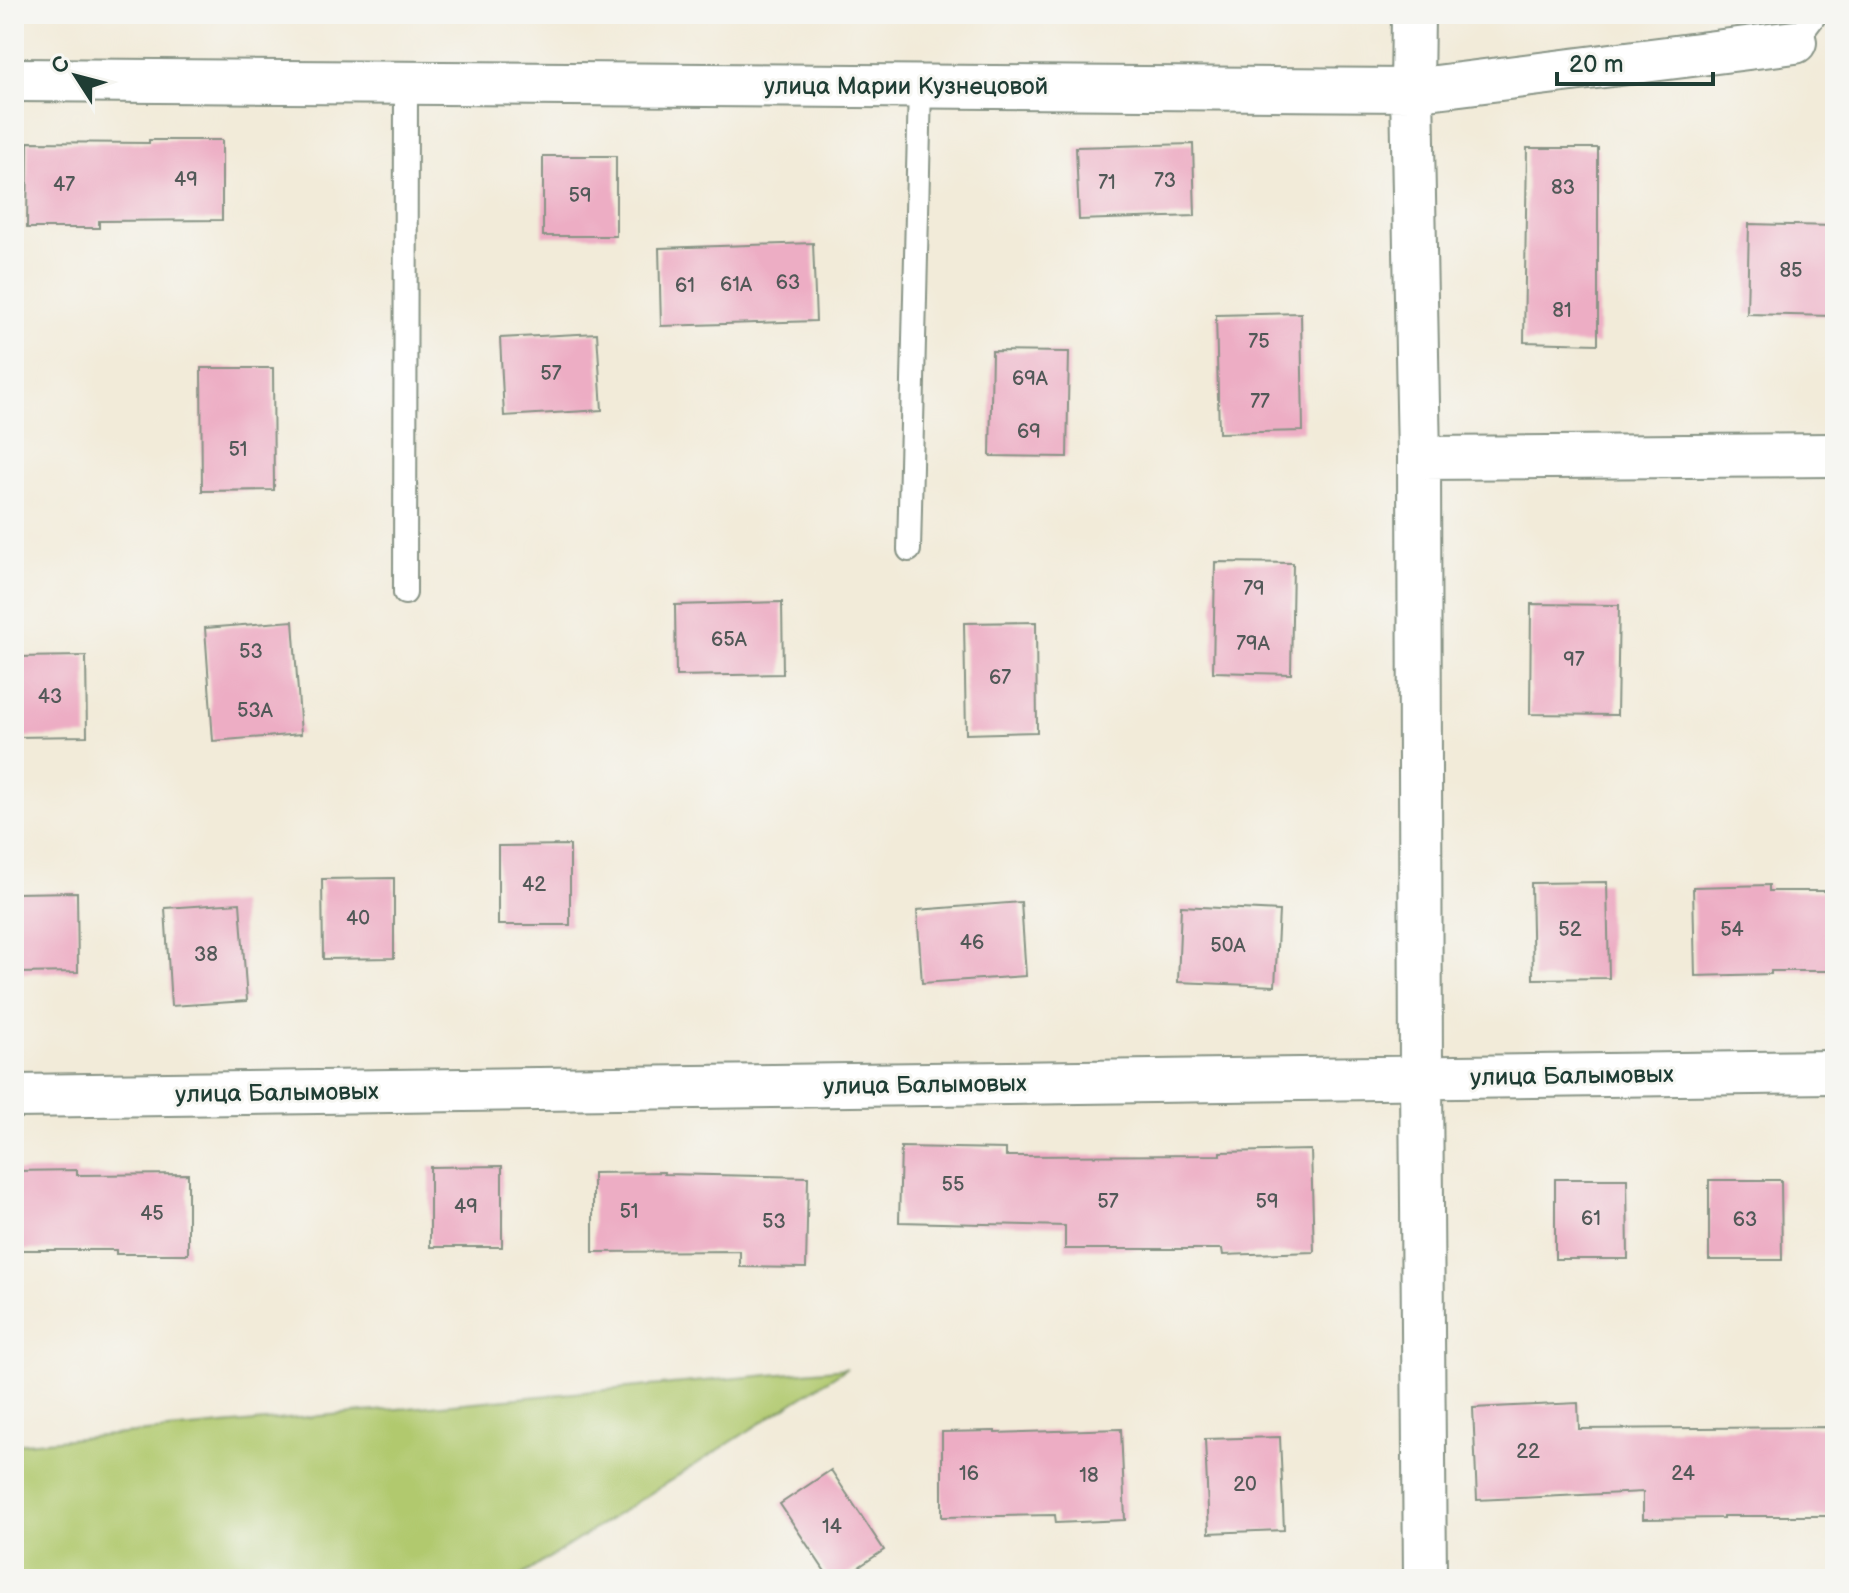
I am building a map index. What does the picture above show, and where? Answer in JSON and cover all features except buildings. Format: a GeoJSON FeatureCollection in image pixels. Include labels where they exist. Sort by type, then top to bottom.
{"type":"FeatureCollection","features":[{"type":"Feature","properties":{"kind":"street"},"geometry":{"type":"LineString","coordinates":[[1413,14],[1419,458],[1425,1579]]}},
{"type":"Feature","properties":{"kind":"street","name":"улица Марии Кузнецовой"},"geometry":{"type":"LineString","coordinates":[[14,80],[1412,90],[1806,28]]}},
{"type":"Feature","properties":{"kind":"street"},"geometry":{"type":"LineString","coordinates":[[1419,458],[1835,455]]}},
{"type":"Feature","properties":{"kind":"street","name":"улица Балымовых"},"geometry":{"type":"LineString","coordinates":[[14,1096],[1835,1072]]}},
{"type":"Feature","properties":{"kind":"lane"},"geometry":{"type":"LineString","coordinates":[[405,593],[406,83]]}},
{"type":"Feature","properties":{"kind":"lane"},"geometry":{"type":"LineString","coordinates":[[909,550],[920,87]]}},
{"type":"Feature","properties":{"kind":"green space"},"geometry":{"type":"Polygon","coordinates":[[[847,1368],[516,1579],[14,1579],[14,1444],[847,1368]]]}}]}
